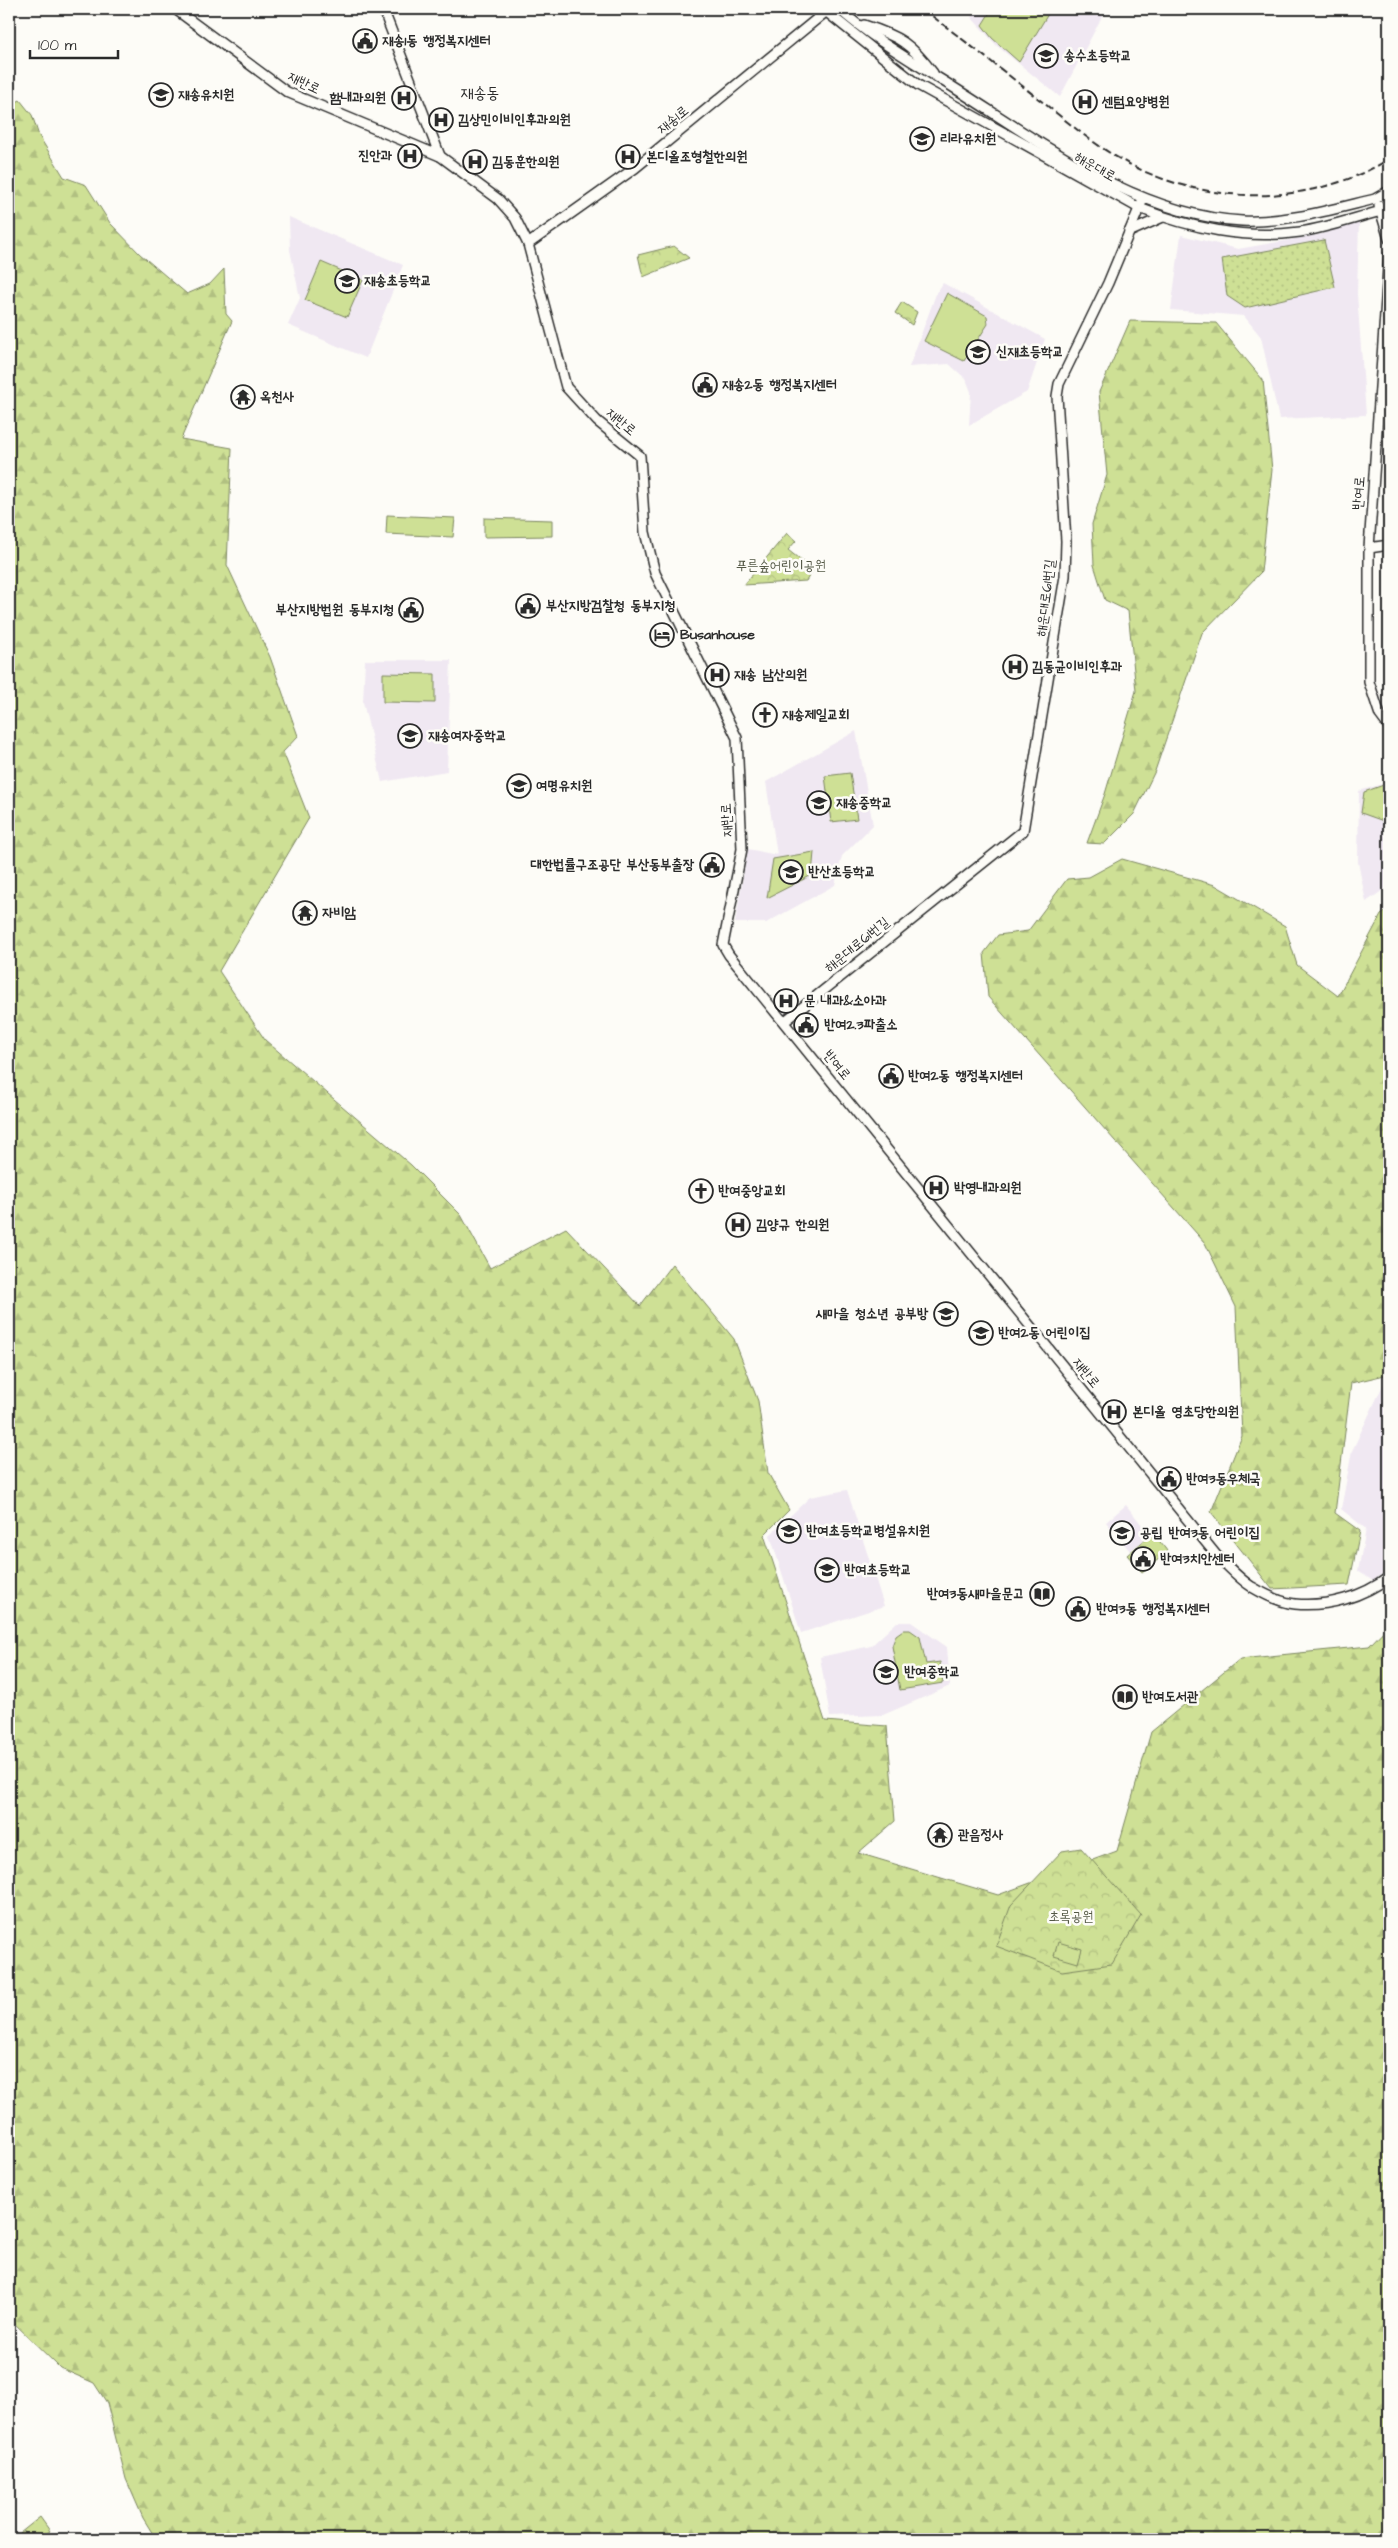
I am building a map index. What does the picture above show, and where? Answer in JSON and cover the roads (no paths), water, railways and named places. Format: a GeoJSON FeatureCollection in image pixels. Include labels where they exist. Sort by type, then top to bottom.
{"type":"FeatureCollection","features":[{"type":"Feature","properties":{"kind":"main road","name":"재반로"},"geometry":{"type":"LineString","coordinates":[[175,9],[287,92],[440,156],[498,200],[514,218],[528,244],[566,387],[588,412],[640,456],[645,532],[656,574],[673,613],[737,738],[742,849],[723,945],[729,955],[784,1022]]}},
{"type":"Feature","properties":{"kind":"main road"},"geometry":{"type":"LineString","coordinates":[[383,9],[440,156]]}},
{"type":"Feature","properties":{"kind":"main road","name":"해운대로"},"geometry":{"type":"LineString","coordinates":[[839,9],[856,23],[890,33],[916,51],[935,76],[1037,141],[1143,198],[1181,211],[1243,221],[1273,220],[1375,199],[1389,191]]}},
{"type":"Feature","properties":{"kind":"main road","name":"해운대로"},"geometry":{"type":"LineString","coordinates":[[826,10],[918,85],[1139,208],[1163,217],[1238,235],[1270,235],[1301,232],[1385,209]]}},
{"type":"Feature","properties":{"kind":"main road","name":"재송1로"},"geometry":{"type":"LineString","coordinates":[[528,244],[635,168],[826,10]]}},
{"type":"Feature","properties":{"kind":"main road","name":"해운대로61번길"},"geometry":{"type":"LineString","coordinates":[[784,1022],[1023,831],[1065,576],[1066,541],[1057,396],[1059,384],[1108,283],[1143,198]]}},
{"type":"Feature","properties":{"kind":"main road"},"geometry":{"type":"LineString","coordinates":[[1375,199],[1385,209],[1389,239]]}},
{"type":"Feature","properties":{"kind":"main road"},"geometry":{"type":"LineString","coordinates":[[1129,232],[1163,217]]}},
{"type":"Feature","properties":{"kind":"main road","name":"반여로"},"geometry":{"type":"LineString","coordinates":[[1389,256],[1370,548],[1368,682],[1380,715],[1389,728]]}},
{"type":"Feature","properties":{"kind":"main road"},"geometry":{"type":"LineString","coordinates":[[1370,548],[1389,545]]}},
{"type":"Feature","properties":{"kind":"main road","name":"반여로"},"geometry":{"type":"LineString","coordinates":[[784,1022],[869,1126]]}},
{"type":"Feature","properties":{"kind":"main road","name":"재반로"},"geometry":{"type":"LineString","coordinates":[[869,1126],[1195,1530],[1217,1556],[1250,1586],[1293,1604],[1318,1604],[1349,1598],[1377,1587],[1389,1577]]}},
{"type":"Feature","properties":{"kind":"railway"},"geometry":{"type":"LineString","coordinates":[[923,9],[1094,142],[1129,164],[1160,178],[1192,188],[1226,194],[1294,193],[1327,186],[1359,175],[1389,159]]}},
{"type":"Feature","properties":{"kind":"place","name":"재송1동 행정복지센터"},"geometry":{"type":"Point","coordinates":[365,41]}},
{"type":"Feature","properties":{"kind":"place","name":"송수초등학교"},"geometry":{"type":"Point","coordinates":[1046,56]}},
{"type":"Feature","properties":{"kind":"place","name":"재송유치원"},"geometry":{"type":"Point","coordinates":[161,95]}},
{"type":"Feature","properties":{"kind":"place","name":"함내과의원"},"geometry":{"type":"Point","coordinates":[404,98]}},
{"type":"Feature","properties":{"kind":"place","name":"센텀요양병원"},"geometry":{"type":"Point","coordinates":[1085,102]}},
{"type":"Feature","properties":{"kind":"place","name":"김상민이비인후과의원"},"geometry":{"type":"Point","coordinates":[441,120]}},
{"type":"Feature","properties":{"kind":"place","name":"리라유치원"},"geometry":{"type":"Point","coordinates":[922,139]}},
{"type":"Feature","properties":{"kind":"place","name":"진안과"},"geometry":{"type":"Point","coordinates":[410,156]}},
{"type":"Feature","properties":{"kind":"place","name":"본디올조형철한의원"},"geometry":{"type":"Point","coordinates":[628,157]}},
{"type":"Feature","properties":{"kind":"place","name":"김동훈한의원"},"geometry":{"type":"Point","coordinates":[475,162]}},
{"type":"Feature","properties":{"kind":"place","name":"재송초등학교"},"geometry":{"type":"Point","coordinates":[347,281]}},
{"type":"Feature","properties":{"kind":"place","name":"신재초등학교"},"geometry":{"type":"Point","coordinates":[978,352]}},
{"type":"Feature","properties":{"kind":"place","name":"재송2동 행정복지센터"},"geometry":{"type":"Point","coordinates":[705,385]}},
{"type":"Feature","properties":{"kind":"place","name":"옥천사"},"geometry":{"type":"Point","coordinates":[243,397]}},
{"type":"Feature","properties":{"kind":"place","name":"부산지방검찰청 동부지청"},"geometry":{"type":"Point","coordinates":[528,606]}},
{"type":"Feature","properties":{"kind":"place","name":"부산지방법원 동부지청"},"geometry":{"type":"Point","coordinates":[411,610]}},
{"type":"Feature","properties":{"kind":"place","name":"Busanhouse"},"geometry":{"type":"Point","coordinates":[662,635]}},
{"type":"Feature","properties":{"kind":"place","name":"김동균이비인후과"},"geometry":{"type":"Point","coordinates":[1015,667]}},
{"type":"Feature","properties":{"kind":"place","name":"재송 남산의원"},"geometry":{"type":"Point","coordinates":[717,675]}},
{"type":"Feature","properties":{"kind":"place","name":"재송제일교회"},"geometry":{"type":"Point","coordinates":[765,715]}},
{"type":"Feature","properties":{"kind":"place","name":"재송여자중학교"},"geometry":{"type":"Point","coordinates":[410,736]}},
{"type":"Feature","properties":{"kind":"place","name":"여명유치원"},"geometry":{"type":"Point","coordinates":[519,786]}},
{"type":"Feature","properties":{"kind":"place","name":"재송중학교"},"geometry":{"type":"Point","coordinates":[819,803]}},
{"type":"Feature","properties":{"kind":"place","name":"대한법률구조공단 부산동부출장"},"geometry":{"type":"Point","coordinates":[712,865]}},
{"type":"Feature","properties":{"kind":"place","name":"반산초등학교"},"geometry":{"type":"Point","coordinates":[791,872]}},
{"type":"Feature","properties":{"kind":"place","name":"자비암"},"geometry":{"type":"Point","coordinates":[305,913]}},
{"type":"Feature","properties":{"kind":"place","name":"문 내과&소아과"},"geometry":{"type":"Point","coordinates":[786,1001]}},
{"type":"Feature","properties":{"kind":"place","name":"반여2.3파출소"},"geometry":{"type":"Point","coordinates":[806,1025]}},
{"type":"Feature","properties":{"kind":"place","name":"반여2동 행정복지센터"},"geometry":{"type":"Point","coordinates":[891,1076]}},
{"type":"Feature","properties":{"kind":"place","name":"박영내과의원"},"geometry":{"type":"Point","coordinates":[936,1188]}},
{"type":"Feature","properties":{"kind":"place","name":"반여중앙교회"},"geometry":{"type":"Point","coordinates":[701,1191]}},
{"type":"Feature","properties":{"kind":"place","name":"김양규 한의원"},"geometry":{"type":"Point","coordinates":[738,1225]}},
{"type":"Feature","properties":{"kind":"place","name":"새마을 청소년 공부방"},"geometry":{"type":"Point","coordinates":[946,1314]}},
{"type":"Feature","properties":{"kind":"place","name":"반여2동 어린이집"},"geometry":{"type":"Point","coordinates":[981,1333]}},
{"type":"Feature","properties":{"kind":"place","name":"본디올 영초당한의원"},"geometry":{"type":"Point","coordinates":[1114,1412]}},
{"type":"Feature","properties":{"kind":"place","name":"반여3동우체국"},"geometry":{"type":"Point","coordinates":[1169,1479]}},
{"type":"Feature","properties":{"kind":"place","name":"반여초등학교병설유치원"},"geometry":{"type":"Point","coordinates":[789,1531]}},
{"type":"Feature","properties":{"kind":"place","name":"공립 반여3동 어린이집"},"geometry":{"type":"Point","coordinates":[1122,1533]}},
{"type":"Feature","properties":{"kind":"place","name":"반여3치안센터"},"geometry":{"type":"Point","coordinates":[1143,1559]}},
{"type":"Feature","properties":{"kind":"place","name":"반여초등학교"},"geometry":{"type":"Point","coordinates":[827,1570]}},
{"type":"Feature","properties":{"kind":"place","name":"반여3동새마을문고"},"geometry":{"type":"Point","coordinates":[1042,1594]}},
{"type":"Feature","properties":{"kind":"place","name":"반여3동 행정복지센터"},"geometry":{"type":"Point","coordinates":[1078,1609]}},
{"type":"Feature","properties":{"kind":"place","name":"반여중학교"},"geometry":{"type":"Point","coordinates":[886,1672]}},
{"type":"Feature","properties":{"kind":"place","name":"반여도서관"},"geometry":{"type":"Point","coordinates":[1125,1697]}},
{"type":"Feature","properties":{"kind":"place","name":"관음정사"},"geometry":{"type":"Point","coordinates":[940,1835]}},
{"type":"Feature","properties":{"kind":"district","name":"재송동"},"geometry":{"type":"Point","coordinates":[480,93]}},
{"type":"Feature","properties":{"kind":"park label","name":"푸른숲어린이공원"},"geometry":{"type":"Point","coordinates":[781,566]}},
{"type":"Feature","properties":{"kind":"park label","name":"초록공원"},"geometry":{"type":"Point","coordinates":[1071,1917]}}]}
